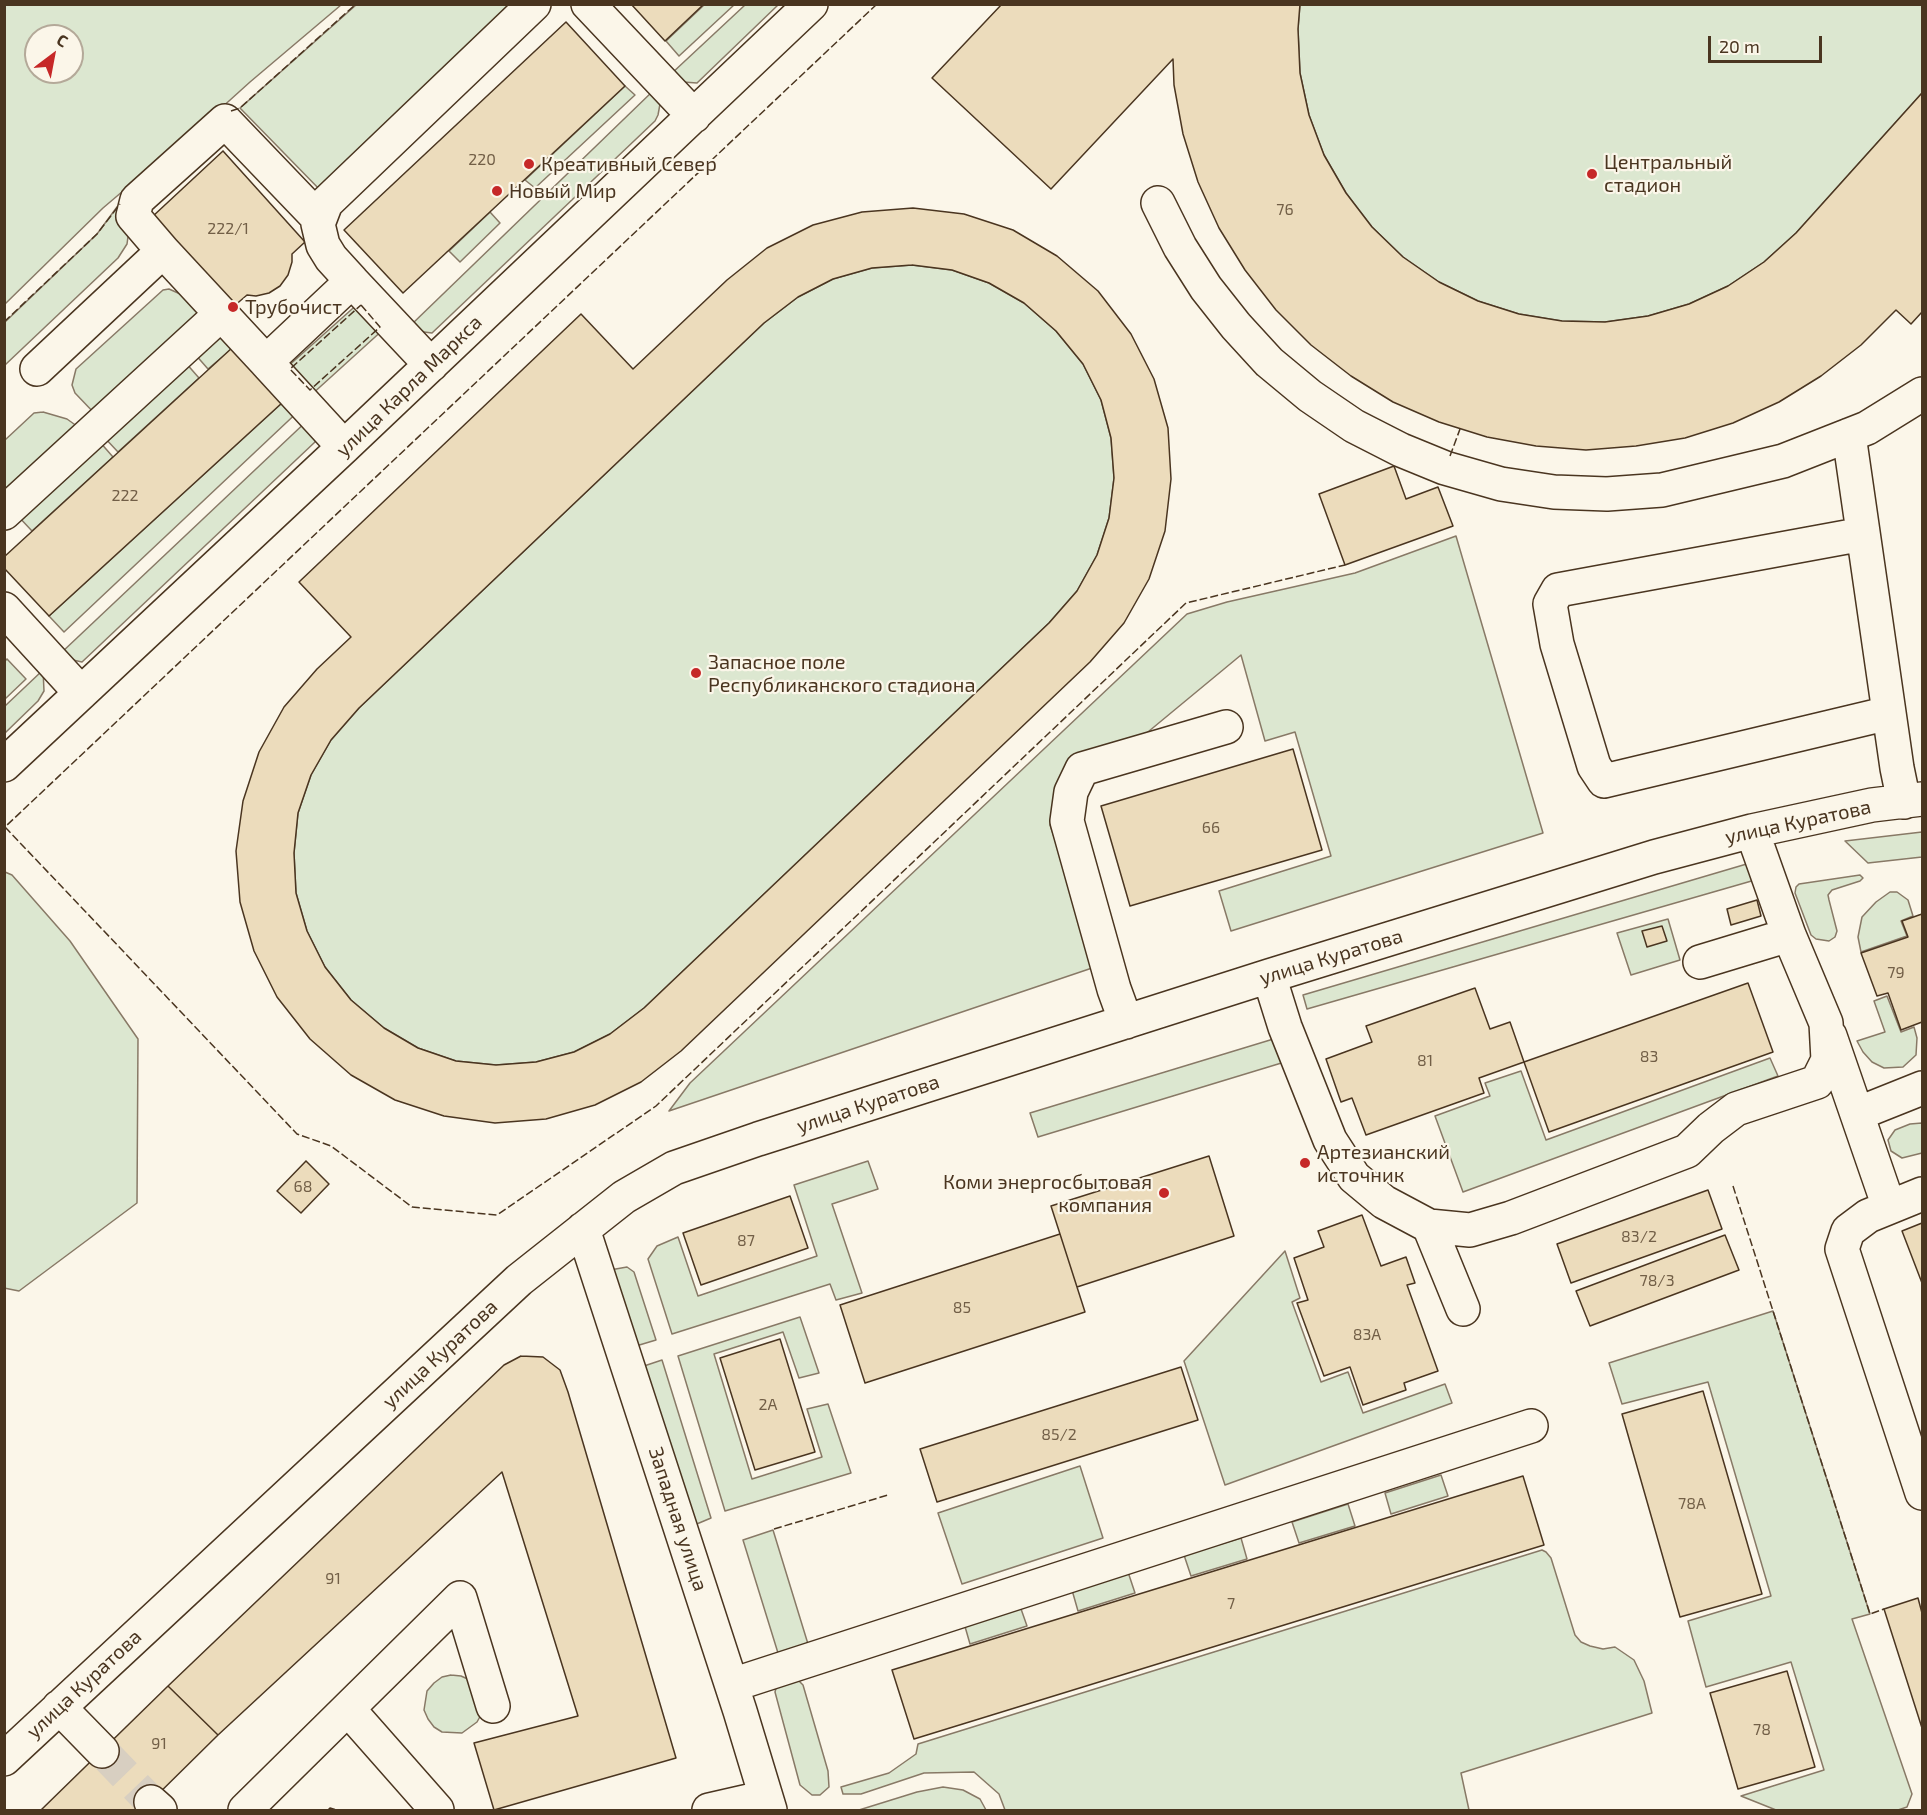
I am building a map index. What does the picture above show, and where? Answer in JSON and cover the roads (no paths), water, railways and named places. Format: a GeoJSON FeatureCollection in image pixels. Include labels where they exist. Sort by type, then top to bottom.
{"type":"FeatureCollection","features":[{"type":"Feature","properties":{"kind":"street"},"geometry":{"type":"LineString","coordinates":[[431,365],[331,258],[323,245],[319,219],[326,203],[338,190],[534,4]]}},
{"type":"Feature","properties":{"kind":"street"},"geometry":{"type":"LineString","coordinates":[[588,4],[694,116]]}},
{"type":"Feature","properties":{"kind":"street","name":"улица Карла Маркса"},"geometry":{"type":"LineString","coordinates":[[4,765],[431,365],[811,4]]}},
{"type":"Feature","properties":{"kind":"street"},"geometry":{"type":"LineString","coordinates":[[319,219],[225,121],[138,200],[134,216],[344,447]]}},
{"type":"Feature","properties":{"kind":"street"},"geometry":{"type":"LineString","coordinates":[[1158,203],[1180,247],[1206,288],[1269,362],[1310,396],[1354,426],[1401,450],[1445,468],[1502,484],[1554,492],[1607,494],[1662,490],[1783,461],[1867,428],[1923,394]]}},
{"type":"Feature","properties":{"kind":"street"},"geometry":{"type":"LineString","coordinates":[[37,369],[164,251]]}},
{"type":"Feature","properties":{"kind":"street"},"geometry":{"type":"LineString","coordinates":[[266,362],[352,281]]}},
{"type":"Feature","properties":{"kind":"street"},"geometry":{"type":"LineString","coordinates":[[4,513],[221,314]]}},
{"type":"Feature","properties":{"kind":"street"},"geometry":{"type":"LineString","coordinates":[[1849,435],[1889,713],[1913,800]]}},
{"type":"Feature","properties":{"kind":"street"},"geometry":{"type":"LineString","coordinates":[[1863,534],[1558,590],[1550,604],[1557,644],[1594,766],[1604,782],[1889,713]]}},
{"type":"Feature","properties":{"kind":"street"},"geometry":{"type":"LineString","coordinates":[[4,609],[81,693]]}},
{"type":"Feature","properties":{"kind":"street"},"geometry":{"type":"LineString","coordinates":[[1126,1022],[1111,978],[1067,820],[1071,792],[1082,769],[1226,727]]}},
{"type":"Feature","properties":{"kind":"street","name":"улица Куратова"},"geometry":{"type":"LineString","coordinates":[[4,1759],[519,1280],[624,1197],[674,1168],[758,1139],[1269,976],[1654,856],[1752,831],[1872,805],[1913,800]]}},
{"type":"Feature","properties":{"kind":"street"},"geometry":{"type":"LineString","coordinates":[[1752,831],[1789,935],[1826,1023],[1889,1207]]}},
{"type":"Feature","properties":{"kind":"street"},"geometry":{"type":"LineString","coordinates":[[1700,962],[1789,935]]}},
{"type":"Feature","properties":{"kind":"street"},"geometry":{"type":"LineString","coordinates":[[1269,976],[1285,1027],[1330,1140],[1354,1177],[1384,1202],[1429,1226],[1470,1230],[1687,1151],[1711,1128],[1736,1109],[1817,1082],[1828,1060],[1826,1023]]}},
{"type":"Feature","properties":{"kind":"street"},"geometry":{"type":"LineString","coordinates":[[1857,1114],[1923,1088]]}},
{"type":"Feature","properties":{"kind":"street"},"geometry":{"type":"LineString","coordinates":[[1923,1194],[1868,1216],[1848,1231],[1842,1249],[1923,1493]]}},
{"type":"Feature","properties":{"kind":"street"},"geometry":{"type":"LineString","coordinates":[[1429,1226],[1463,1309]]}},
{"type":"Feature","properties":{"kind":"street","name":"Западная улица"},"geometry":{"type":"LineString","coordinates":[[583,1229],[732,1685],[768,1804]]}},
{"type":"Feature","properties":{"kind":"street"},"geometry":{"type":"LineString","coordinates":[[732,1685],[1531,1426]]}},
{"type":"Feature","properties":{"kind":"street"},"geometry":{"type":"LineString","coordinates":[[245,1810],[460,1598],[493,1706]]}},
{"type":"Feature","properties":{"kind":"street"},"geometry":{"type":"LineString","coordinates":[[59,1707],[102,1751]]}},
{"type":"Feature","properties":{"kind":"street"},"geometry":{"type":"LineString","coordinates":[[348,1709],[437,1810]]}},
{"type":"Feature","properties":{"kind":"street"},"geometry":{"type":"LineString","coordinates":[[709,1810],[768,1804]]}},
{"type":"Feature","properties":{"kind":"tunnel"},"geometry":{"type":"LineString","coordinates":[[102,1751],[151,1802]]}},
{"type":"Feature","properties":{"kind":"place","name":"Креативный Север"},"geometry":{"type":"Point","coordinates":[529,164]}},
{"type":"Feature","properties":{"kind":"place","name":"Центральный стадион"},"geometry":{"type":"Point","coordinates":[1592,174]}},
{"type":"Feature","properties":{"kind":"place","name":"Новый Мир"},"geometry":{"type":"Point","coordinates":[497,191]}},
{"type":"Feature","properties":{"kind":"place","name":"Трубочист"},"geometry":{"type":"Point","coordinates":[233,307]}},
{"type":"Feature","properties":{"kind":"place","name":"Запасное поле Республиканского стадиона"},"geometry":{"type":"Point","coordinates":[696,673]}},
{"type":"Feature","properties":{"kind":"place","name":"Артезианский источник"},"geometry":{"type":"Point","coordinates":[1305,1163]}},
{"type":"Feature","properties":{"kind":"place","name":"Коми энергосбытовая компания"},"geometry":{"type":"Point","coordinates":[1164,1193]}}]}
